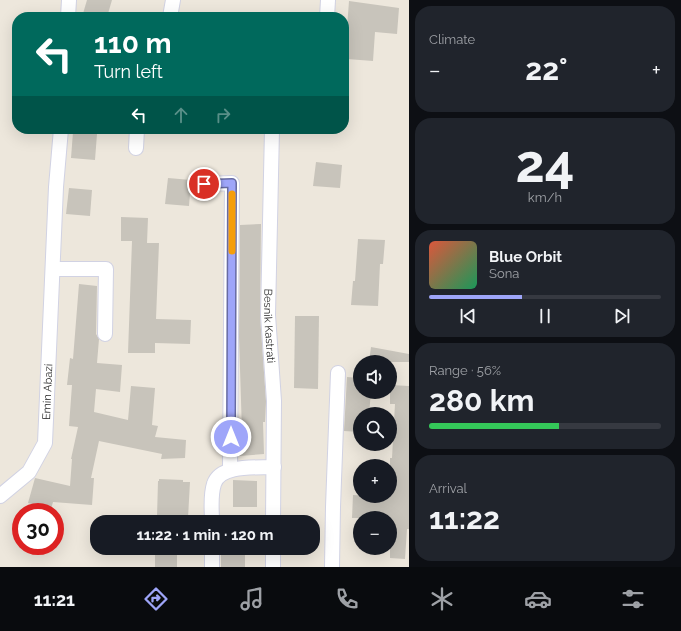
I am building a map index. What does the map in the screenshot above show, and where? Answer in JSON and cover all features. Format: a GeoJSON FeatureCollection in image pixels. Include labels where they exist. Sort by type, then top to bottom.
{"type":"FeatureCollection","features":[{"type":"Feature","properties":{"kind":"street"},"geometry":{"type":"LineString","coordinates":[[68,12],[69,0]]}},
{"type":"Feature","properties":{"kind":"street"},"geometry":{"type":"LineString","coordinates":[[171,12],[172,0]]}},
{"type":"Feature","properties":{"kind":"street"},"geometry":{"type":"LineString","coordinates":[[327,12],[328,0]]}},
{"type":"Feature","properties":{"kind":"street","name":"Emin Abazi"},"geometry":{"type":"LineString","coordinates":[[0,496],[29,472],[45,443],[60,134]]}},
{"type":"Feature","properties":{"kind":"street"},"geometry":{"type":"LineString","coordinates":[[136,148],[137,134]]}},
{"type":"Feature","properties":{"kind":"street","name":"Besnik Kastrati"},"geometry":{"type":"LineString","coordinates":[[272,134],[268,315],[274,401],[273,515]]}},
{"type":"Feature","properties":{"kind":"street"},"geometry":{"type":"LineString","coordinates":[[204,184],[232,183],[230,469]]}},
{"type":"Feature","properties":{"kind":"street"},"geometry":{"type":"LineString","coordinates":[[53,270],[106,269],[105,334]]}},
{"type":"Feature","properties":{"kind":"street"},"geometry":{"type":"LineString","coordinates":[[332,567],[338,373]]}},
{"type":"Feature","properties":{"kind":"street"},"geometry":{"type":"LineString","coordinates":[[212,515],[212,499],[216,479],[230,469],[274,467]]}},
{"type":"Feature","properties":{"kind":"street"},"geometry":{"type":"LineString","coordinates":[[212,555],[212,567]]}},
{"type":"Feature","properties":{"kind":"street"},"geometry":{"type":"LineString","coordinates":[[273,555],[273,567]]}},
{"type":"Feature","properties":{"kind":"building"},"geometry":{"type":"Polygon","coordinates":[[[87,0],[112,0],[108,12],[83,12],[87,0]]]}},
{"type":"Feature","properties":{"kind":"building"},"geometry":{"type":"Polygon","coordinates":[[[349,1],[399,8],[397,34],[375,32],[373,61],[349,59],[349,1]]]}},
{"type":"Feature","properties":{"kind":"building"},"geometry":{"type":"Polygon","coordinates":[[[73,134],[97,134],[95,160],[71,158],[73,134]]]}},
{"type":"Feature","properties":{"kind":"building"},"geometry":{"type":"Polygon","coordinates":[[[316,162],[342,165],[340,188],[313,186],[316,162]]]}},
{"type":"Feature","properties":{"kind":"building"},"geometry":{"type":"Polygon","coordinates":[[[168,178],[191,180],[189,206],[165,204],[168,178]]]}},
{"type":"Feature","properties":{"kind":"building"},"geometry":{"type":"Polygon","coordinates":[[[69,188],[92,190],[90,216],[66,214],[69,188]]]}},
{"type":"Feature","properties":{"kind":"building"},"geometry":{"type":"Polygon","coordinates":[[[121,217],[148,218],[147,243],[159,243],[156,319],[191,320],[190,344],[155,343],[155,353],[128,353],[132,241],[121,241],[121,217]]]}},
{"type":"Feature","properties":{"kind":"building"},"geometry":{"type":"Polygon","coordinates":[[[261,224],[260,315],[266,401],[265,422],[263,422],[264,454],[239,456],[239,432],[242,432],[239,337],[240,225],[261,224]]]}},
{"type":"Feature","properties":{"kind":"building"},"geometry":{"type":"Polygon","coordinates":[[[358,239],[385,240],[383,264],[380,264],[378,306],[351,305],[353,281],[355,281],[358,239]]]}},
{"type":"Feature","properties":{"kind":"building"},"geometry":{"type":"Polygon","coordinates":[[[79,284],[97,286],[96,334],[99,339],[97,363],[122,365],[120,392],[96,389],[94,412],[128,420],[131,386],[155,388],[152,425],[158,426],[155,437],[186,440],[185,458],[161,459],[162,454],[99,441],[91,478],[94,478],[92,505],[53,502],[28,503],[35,478],[70,486],[71,459],[78,427],[69,426],[72,385],[67,385],[70,358],[73,359],[79,284]]]}},
{"type":"Feature","properties":{"kind":"building"},"geometry":{"type":"Polygon","coordinates":[[[295,316],[319,316],[318,389],[294,388],[295,316]]]}},
{"type":"Feature","properties":{"kind":"building"},"geometry":{"type":"Polygon","coordinates":[[[371,347],[409,354],[409,362],[397,362],[397,355],[370,355],[371,347]]]}},
{"type":"Feature","properties":{"kind":"building"},"geometry":{"type":"Polygon","coordinates":[[[347,377],[353,377],[353,399],[370,399],[370,407],[353,407],[353,432],[344,431],[347,377]]]}},
{"type":"Feature","properties":{"kind":"building"},"geometry":{"type":"Polygon","coordinates":[[[397,385],[409,386],[409,529],[407,529],[405,559],[390,558],[390,555],[397,555],[397,511],[353,511],[352,518],[353,495],[353,503],[397,503],[397,459],[390,458],[392,458],[392,451],[397,451],[397,407],[395,407],[395,404],[390,404],[390,399],[397,399],[397,385]]]}},
{"type":"Feature","properties":{"kind":"building"},"geometry":{"type":"Polygon","coordinates":[[[159,479],[183,480],[183,482],[190,482],[188,515],[157,515],[159,479]]]}},
{"type":"Feature","properties":{"kind":"building"},"geometry":{"type":"Polygon","coordinates":[[[233,480],[257,481],[257,507],[233,507],[233,480]]]}},
{"type":"Feature","properties":{"kind":"building"},"geometry":{"type":"Polygon","coordinates":[[[155,555],[177,555],[177,567],[155,567],[155,555]]]}},
{"type":"Feature","properties":{"kind":"building"},"geometry":{"type":"Polygon","coordinates":[[[221,555],[245,555],[245,567],[221,567],[221,555]]]}},
{"type":"Feature","properties":{"kind":"slow traffic"},"geometry":{"type":"LineString","coordinates":[[232,194],[232,251]]}},
{"type":"Feature","properties":{"kind":"route"},"geometry":{"type":"LineString","coordinates":[[204,184],[232,183],[231,437]]}}]}
